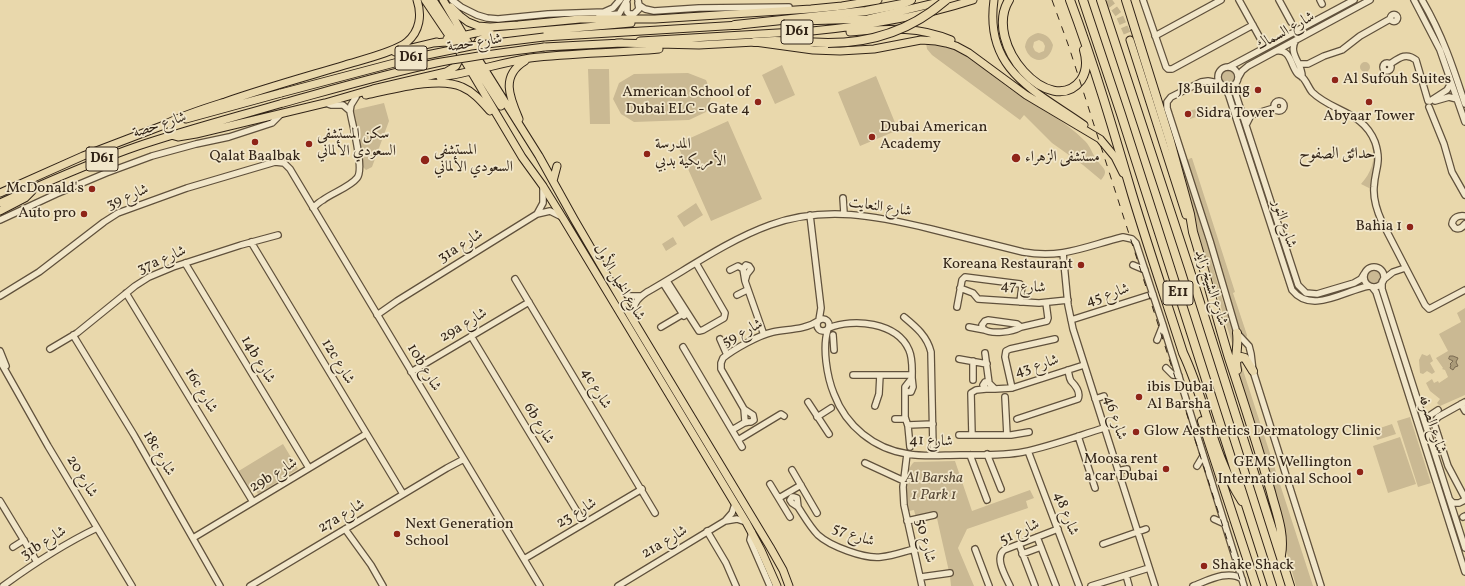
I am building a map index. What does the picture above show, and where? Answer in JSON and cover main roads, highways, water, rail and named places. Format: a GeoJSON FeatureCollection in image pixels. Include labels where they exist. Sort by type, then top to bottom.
{"type":"FeatureCollection","features":[{"type":"Feature","properties":{"kind":"highway"},"geometry":{"type":"LineString","coordinates":[[735,25],[859,12],[902,4],[911,0]]}},
{"type":"Feature","properties":{"kind":"highway"},"geometry":{"type":"LineString","coordinates":[[755,42],[857,42],[890,33],[921,18],[947,0]]}},
{"type":"Feature","properties":{"kind":"highway"},"geometry":{"type":"LineString","coordinates":[[1010,0],[1004,10],[1003,21],[1004,34],[1010,52],[1021,68],[1035,81],[1049,89],[1059,91],[1070,89],[1078,83],[1084,74],[1086,62],[1085,51],[1069,0]]}},
{"type":"Feature","properties":{"kind":"highway"},"geometry":{"type":"LineString","coordinates":[[1069,0],[1099,84],[1124,162],[1132,194],[1183,353],[1227,474],[1247,508]]}},
{"type":"Feature","properties":{"kind":"highway","name":"شارع الشيخ زايد"},"geometry":{"type":"LineString","coordinates":[[1083,0],[1272,586]]}},
{"type":"Feature","properties":{"kind":"highway","name":"شارع الشيخ زايد"},"geometry":{"type":"LineString","coordinates":[[1101,0],[1290,586]]}},
{"type":"Feature","properties":{"kind":"highway"},"geometry":{"type":"LineString","coordinates":[[1126,0],[1170,142],[1190,214],[1193,232],[1225,346],[1249,415],[1281,530],[1282,544],[1280,558]]}},
{"type":"Feature","properties":{"kind":"highway"},"geometry":{"type":"LineString","coordinates":[[1206,275],[1212,287],[1230,346],[1238,352]]}},
{"type":"Feature","properties":{"kind":"highway"},"geometry":{"type":"LineString","coordinates":[[1237,333],[1238,352],[1236,368],[1246,398],[1249,415]]}},
{"type":"Feature","properties":{"kind":"highway"},"geometry":{"type":"LineString","coordinates":[[1183,353],[1187,374],[1256,586]]}},
{"type":"Feature","properties":{"kind":"highway"},"geometry":{"type":"LineString","coordinates":[[1236,360],[1239,358],[1245,358],[1253,371]]}},
{"type":"Feature","properties":{"kind":"main road"},"geometry":{"type":"LineString","coordinates":[[168,123],[190,113],[398,48],[412,37],[419,22],[417,0]]}},
{"type":"Feature","properties":{"kind":"main road","name":"شارع الخيل الأول"},"geometry":{"type":"LineString","coordinates":[[425,0],[459,36],[460,50],[477,70],[536,150],[633,320],[776,557],[789,586]]}},
{"type":"Feature","properties":{"kind":"main road"},"geometry":{"type":"LineString","coordinates":[[171,135],[178,137],[190,135],[325,103],[373,89],[415,80],[450,70],[458,62],[460,50],[459,36],[433,0]]}},
{"type":"Feature","properties":{"kind":"main road"},"geometry":{"type":"LineString","coordinates":[[443,0],[460,16],[473,24],[484,27],[518,26]]}},
{"type":"Feature","properties":{"kind":"main road","name":"شارع الخيل الأول"},"geometry":{"type":"LineString","coordinates":[[443,0],[459,36],[471,56]]}},
{"type":"Feature","properties":{"kind":"main road"},"geometry":{"type":"LineString","coordinates":[[371,57],[459,36],[518,26],[580,19],[655,19],[811,9],[878,0]]}},
{"type":"Feature","properties":{"kind":"main road","name":"شارع حصة"},"geometry":{"type":"LineString","coordinates":[[0,193],[83,156],[168,123],[185,120],[428,54],[471,46],[544,37],[735,25],[858,20],[905,11],[947,0]]}},
{"type":"Feature","properties":{"kind":"main road","name":"شارع حصة"},"geometry":{"type":"LineString","coordinates":[[0,203],[108,156],[171,135],[284,103],[436,63],[473,56],[544,47],[618,44],[652,40],[812,31],[863,25],[902,18],[940,10],[973,0]]}},
{"type":"Feature","properties":{"kind":"main road"},"geometry":{"type":"LineString","coordinates":[[994,0],[994,29],[999,50],[1006,63],[1015,75],[1031,90],[1083,125],[1100,139],[1115,157],[1132,194]]}},
{"type":"Feature","properties":{"kind":"main road"},"geometry":{"type":"LineString","coordinates":[[471,56],[480,40],[494,35],[622,24],[655,19]]}},
{"type":"Feature","properties":{"kind":"main road"},"geometry":{"type":"LineString","coordinates":[[812,31],[830,33],[892,28],[912,29],[932,33],[951,40],[966,49],[1026,95],[1100,139]]}},
{"type":"Feature","properties":{"kind":"main road"},"geometry":{"type":"LineString","coordinates":[[415,80],[441,77],[530,58],[755,42],[807,49],[840,51],[867,50],[920,40],[931,40],[956,46],[975,57]]}},
{"type":"Feature","properties":{"kind":"main road"},"geometry":{"type":"LineString","coordinates":[[1130,40],[1186,215],[1193,232]]}},
{"type":"Feature","properties":{"kind":"main road"},"geometry":{"type":"LineString","coordinates":[[433,43],[446,42],[471,56],[477,70],[518,132],[526,142],[536,150]]}},
{"type":"Feature","properties":{"kind":"main road"},"geometry":{"type":"LineString","coordinates":[[618,44],[699,45]]}},
{"type":"Feature","properties":{"kind":"main road"},"geometry":{"type":"LineString","coordinates":[[520,127],[520,121],[510,97],[509,84],[516,68],[530,58]]}},
{"type":"Feature","properties":{"kind":"main road","name":"شارع الخيل الأول"},"geometry":{"type":"LineString","coordinates":[[477,70],[500,121],[563,218],[752,532],[777,586]]}},
{"type":"Feature","properties":{"kind":"main road"},"geometry":{"type":"LineString","coordinates":[[334,100],[434,83],[450,83],[462,86],[472,93],[500,121]]}},
{"type":"Feature","properties":{"kind":"main road"},"geometry":{"type":"LineString","coordinates":[[553,180],[556,166]]}},
{"type":"Feature","properties":{"kind":"main road"},"geometry":{"type":"LineString","coordinates":[[0,211],[29,196],[35,188]]}},
{"type":"Feature","properties":{"kind":"main road"},"geometry":{"type":"LineString","coordinates":[[694,436],[699,440],[711,459],[713,460],[716,458]]}},
{"type":"Feature","properties":{"kind":"tunnel"},"geometry":{"type":"LineString","coordinates":[[1108,0],[1119,15],[1130,40]]}},
{"type":"Feature","properties":{"kind":"railway"},"geometry":{"type":"LineString","coordinates":[[1052,0],[1069,47],[1242,586]]}},
{"type":"Feature","properties":{"kind":"place","name":"Al Sufouh Suites"},"geometry":{"type":"Point","coordinates":[1335,80]}},
{"type":"Feature","properties":{"kind":"place","name":"J8 Building"},"geometry":{"type":"Point","coordinates":[1258,90]}},
{"type":"Feature","properties":{"kind":"place","name":"American School of Dubai ELC - Gate 4"},"geometry":{"type":"Point","coordinates":[758,102]}},
{"type":"Feature","properties":{"kind":"place","name":"Abyaar Tower"},"geometry":{"type":"Point","coordinates":[1369,102]}},
{"type":"Feature","properties":{"kind":"place","name":"Sidra Tower"},"geometry":{"type":"Point","coordinates":[1188,114]}},
{"type":"Feature","properties":{"kind":"place","name":"Dubai American Academy"},"geometry":{"type":"Point","coordinates":[872,137]}},
{"type":"Feature","properties":{"kind":"place","name":"Qalat Baalbak"},"geometry":{"type":"Point","coordinates":[255,142]}},
{"type":"Feature","properties":{"kind":"place","name":"سكن المستشفى السعودي الألماني"},"geometry":{"type":"Point","coordinates":[309,144]}},
{"type":"Feature","properties":{"kind":"place","name":"المدرسة الأمريكية بدبي"},"geometry":{"type":"Point","coordinates":[647,154]}},
{"type":"Feature","properties":{"kind":"place","name":"مستشفى الزهراء"},"geometry":{"type":"Point","coordinates":[1016,158]}},
{"type":"Feature","properties":{"kind":"place","name":"المستشفى السعودي الألماني"},"geometry":{"type":"Point","coordinates":[425,160]}},
{"type":"Feature","properties":{"kind":"place","name":"McDonald's"},"geometry":{"type":"Point","coordinates":[92,189]}},
{"type":"Feature","properties":{"kind":"place","name":"Auto pro"},"geometry":{"type":"Point","coordinates":[84,214]}},
{"type":"Feature","properties":{"kind":"place","name":"Bahia 1"},"geometry":{"type":"Point","coordinates":[1410,227]}},
{"type":"Feature","properties":{"kind":"place","name":"Koreana Restaurant"},"geometry":{"type":"Point","coordinates":[1081,265]}},
{"type":"Feature","properties":{"kind":"place","name":"ibis Dubai Al Barsha"},"geometry":{"type":"Point","coordinates":[1139,397]}},
{"type":"Feature","properties":{"kind":"place","name":"Glow Aesthetics Dermatology Clinic"},"geometry":{"type":"Point","coordinates":[1136,432]}},
{"type":"Feature","properties":{"kind":"place","name":"Moosa rent a car Dubai"},"geometry":{"type":"Point","coordinates":[1166,469]}},
{"type":"Feature","properties":{"kind":"place","name":"GEMS Wellington International School"},"geometry":{"type":"Point","coordinates":[1360,472]}},
{"type":"Feature","properties":{"kind":"place","name":"Next Generation School"},"geometry":{"type":"Point","coordinates":[397,534]}},
{"type":"Feature","properties":{"kind":"place","name":"Shake Shack"},"geometry":{"type":"Point","coordinates":[1204,566]}},
{"type":"Feature","properties":{"kind":"district","name":"حدائق الصفوح"},"geometry":{"type":"Point","coordinates":[1337,155]}},
{"type":"Feature","properties":{"kind":"park label","name":"Al Barsha 1 Park 1"},"geometry":{"type":"Point","coordinates":[934,488]}}]}
